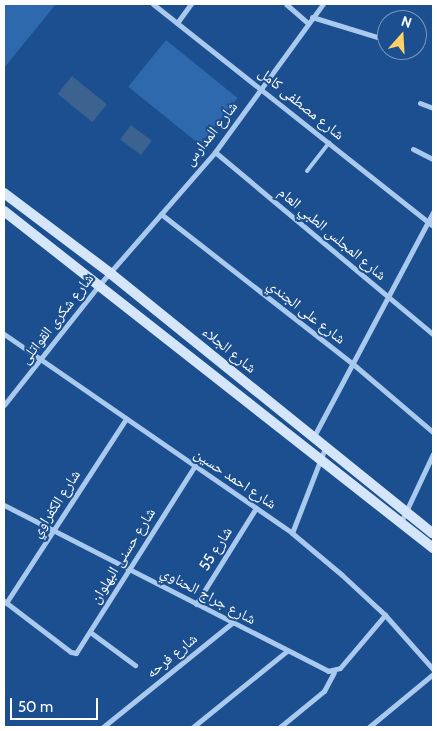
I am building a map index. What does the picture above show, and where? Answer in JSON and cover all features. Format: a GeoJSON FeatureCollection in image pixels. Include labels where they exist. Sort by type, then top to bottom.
{"type":"FeatureCollection","features":[{"type":"Feature","properties":{"kind":"street","name":"شارع مصطفى كامل"},"geometry":{"type":"LineString","coordinates":[[152,4],[262,88],[433,226]]}},
{"type":"Feature","properties":{"kind":"street"},"geometry":{"type":"LineString","coordinates":[[177,23],[191,4]]}},
{"type":"Feature","properties":{"kind":"street"},"geometry":{"type":"LineString","coordinates":[[286,4],[308,22]]}},
{"type":"Feature","properties":{"kind":"street","name":"شارع المدارس"},"geometry":{"type":"LineString","coordinates":[[110,273],[215,152],[308,22],[324,4]]}},
{"type":"Feature","properties":{"kind":"street"},"geometry":{"type":"LineString","coordinates":[[312,18],[377,37]]}},
{"type":"Feature","properties":{"kind":"street"},"geometry":{"type":"LineString","coordinates":[[420,103],[433,108]]}},
{"type":"Feature","properties":{"kind":"street"},"geometry":{"type":"LineString","coordinates":[[414,149],[433,159]]}},
{"type":"Feature","properties":{"kind":"street","name":"شارع المجلس الطبي العام"},"geometry":{"type":"LineString","coordinates":[[215,152],[433,334]]}},
{"type":"Feature","properties":{"kind":"street","name":"شارع الجلاء"},"geometry":{"type":"LineString","coordinates":[[4,193],[110,273],[433,534]]}},
{"type":"Feature","properties":{"kind":"street","name":"شارع الجلاء"},"geometry":{"type":"LineString","coordinates":[[4,211],[100,284],[433,548]]}},
{"type":"Feature","properties":{"kind":"street"},"geometry":{"type":"LineString","coordinates":[[313,438],[433,212]]}},
{"type":"Feature","properties":{"kind":"street","name":"شارع على الجندي"},"geometry":{"type":"LineString","coordinates":[[161,214],[353,364],[433,432]]}},
{"type":"Feature","properties":{"kind":"street","name":"شارع شكرى القواتلى"},"geometry":{"type":"LineString","coordinates":[[4,405],[110,273]]}},
{"type":"Feature","properties":{"kind":"street","name":"شارع احمد حسين"},"geometry":{"type":"LineString","coordinates":[[4,334],[292,533],[342,575],[385,615],[433,669]]}},
{"type":"Feature","properties":{"kind":"street","name":"شارع الكفراوي"},"geometry":{"type":"LineString","coordinates":[[5,602],[126,419]]}},
{"type":"Feature","properties":{"kind":"street"},"geometry":{"type":"LineString","coordinates":[[292,533],[325,448]]}},
{"type":"Feature","properties":{"kind":"street"},"geometry":{"type":"LineString","coordinates":[[402,522],[433,454]]}},
{"type":"Feature","properties":{"kind":"street","name":"شارع حسنى البهلوان"},"geometry":{"type":"LineString","coordinates":[[5,602],[71,652],[78,651],[194,467]]}},
{"type":"Feature","properties":{"kind":"street","name":"شارع جراج الحناوي"},"geometry":{"type":"LineString","coordinates":[[4,505],[322,669],[334,672]]}},
{"type":"Feature","properties":{"kind":"street","name":"شارع 55"},"geometry":{"type":"LineString","coordinates":[[196,604],[256,508]]}},
{"type":"Feature","properties":{"kind":"street"},"geometry":{"type":"LineString","coordinates":[[280,727],[324,691],[334,672],[340,668],[385,615]]}},
{"type":"Feature","properties":{"kind":"street","name":"شارع فرحه"},"geometry":{"type":"LineString","coordinates":[[103,727],[232,623]]}},
{"type":"Feature","properties":{"kind":"street"},"geometry":{"type":"LineString","coordinates":[[90,632],[135,665]]}},
{"type":"Feature","properties":{"kind":"street"},"geometry":{"type":"LineString","coordinates":[[193,727],[287,651]]}},
{"type":"Feature","properties":{"kind":"street"},"geometry":{"type":"LineString","coordinates":[[369,727],[433,674]]}},
{"type":"Feature","properties":{"kind":"lane"},"geometry":{"type":"LineString","coordinates":[[307,171],[329,143]]}},
{"type":"Feature","properties":{"kind":"shaded area"},"geometry":{"type":"Polygon","coordinates":[[[4,4],[56,4],[4,68],[4,4]]]}},
{"type":"Feature","properties":{"kind":"shaded area"},"geometry":{"type":"Polygon","coordinates":[[[166,40],[237,98],[200,145],[128,87],[166,40]]]}},
{"type":"Feature","properties":{"kind":"shaded area"},"geometry":{"type":"Polygon","coordinates":[[[72,76],[107,104],[92,122],[58,94],[72,76]]]}},
{"type":"Feature","properties":{"kind":"shaded area"},"geometry":{"type":"Polygon","coordinates":[[[131,125],[152,141],[141,155],[120,139],[131,125]]]}}]}
